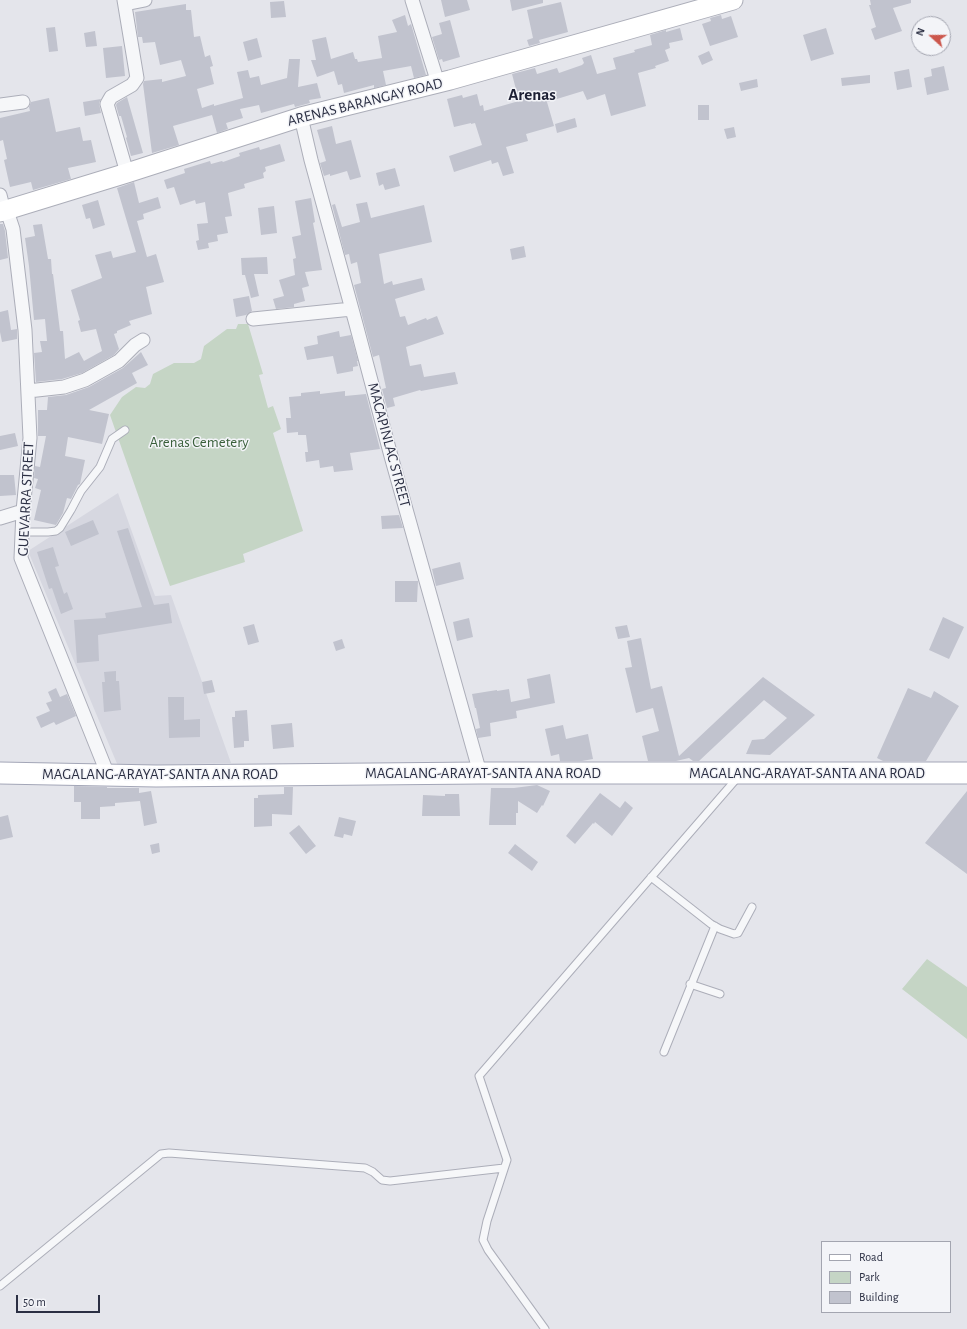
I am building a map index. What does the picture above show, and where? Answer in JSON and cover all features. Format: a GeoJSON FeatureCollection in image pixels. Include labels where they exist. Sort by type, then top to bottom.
{"type":"FeatureCollection","features":[{"type":"Feature","properties":{"kind":"main road","name":"MAGALANG-ARAYAT-SANTA ANA ROAD"},"geometry":{"type":"LineString","coordinates":[[0,773],[156,776],[480,773],[967,773]]}},
{"type":"Feature","properties":{"kind":"street"},"geometry":{"type":"LineString","coordinates":[[127,173],[107,104],[111,97],[132,85],[137,78],[124,2],[145,0]]}},
{"type":"Feature","properties":{"kind":"street"},"geometry":{"type":"LineString","coordinates":[[412,0],[438,83]]}},
{"type":"Feature","properties":{"kind":"street","name":"ARENAS BARANGAY ROAD"},"geometry":{"type":"LineString","coordinates":[[1,206],[127,173],[300,117],[438,83],[733,0]]}},
{"type":"Feature","properties":{"kind":"street"},"geometry":{"type":"LineString","coordinates":[[0,105],[23,102]]}},
{"type":"Feature","properties":{"kind":"street","name":"MACAPINLAC STREET"},"geometry":{"type":"LineString","coordinates":[[300,117],[391,456],[480,773]]}},
{"type":"Feature","properties":{"kind":"street","name":"GUEVARRA STREET"},"geometry":{"type":"LineString","coordinates":[[1,206],[9,217],[13,229],[25,330],[30,438],[23,511],[21,558],[108,775]]}},
{"type":"Feature","properties":{"kind":"street"},"geometry":{"type":"LineString","coordinates":[[253,319],[352,309]]}},
{"type":"Feature","properties":{"kind":"street"},"geometry":{"type":"LineString","coordinates":[[28,391],[64,387],[85,380],[119,360],[135,345],[143,340]]}},
{"type":"Feature","properties":{"kind":"street"},"geometry":{"type":"LineString","coordinates":[[0,518],[23,511]]}},
{"type":"Feature","properties":{"kind":"lane"},"geometry":{"type":"LineString","coordinates":[[22,532],[48,532],[56,531],[60,528],[72,510],[81,491],[100,467],[112,439],[125,430]]}},
{"type":"Feature","properties":{"kind":"lane"},"geometry":{"type":"LineString","coordinates":[[544,1329],[488,1250],[483,1240],[487,1222],[507,1160],[479,1076],[742,773]]}},
{"type":"Feature","properties":{"kind":"lane"},"geometry":{"type":"LineString","coordinates":[[651,877],[715,926],[734,934],[738,933],[752,907]]}},
{"type":"Feature","properties":{"kind":"lane"},"geometry":{"type":"LineString","coordinates":[[664,1052],[690,984],[715,926]]}},
{"type":"Feature","properties":{"kind":"lane"},"geometry":{"type":"LineString","coordinates":[[690,984],[720,994]]}},
{"type":"Feature","properties":{"kind":"lane"},"geometry":{"type":"LineString","coordinates":[[0,1286],[160,1154],[169,1153],[365,1168],[373,1172],[382,1180],[390,1182],[504,1168]]}},
{"type":"Feature","properties":{"kind":"shaded area"},"geometry":{"type":"Polygon","coordinates":[[[118,493],[155,596],[171,595],[231,763],[118,766],[28,551],[118,493]]]}},
{"type":"Feature","properties":{"kind":"green space","name":"Arenas Cemetery"},"geometry":{"type":"Polygon","coordinates":[[[238,324],[248,324],[263,374],[259,375],[268,408],[273,406],[281,429],[273,433],[303,531],[243,554],[245,562],[170,586],[110,415],[122,397],[136,387],[145,388],[150,384],[153,374],[174,363],[194,363],[201,359],[204,346],[227,329],[236,329],[238,324]]]}},
{"type":"Feature","properties":{"kind":"green space"},"geometry":{"type":"Polygon","coordinates":[[[927,959],[967,987],[967,1039],[902,989],[927,959]]]}},
{"type":"Feature","properties":{"kind":"building"},"geometry":{"type":"Polygon","coordinates":[[[441,0],[467,0],[470,10],[445,17],[441,0]]]}},
{"type":"Feature","properties":{"kind":"building"},"geometry":{"type":"Polygon","coordinates":[[[510,0],[543,0],[543,3],[512,11],[510,0]]]}},
{"type":"Feature","properties":{"kind":"building"},"geometry":{"type":"Polygon","coordinates":[[[870,0],[911,0],[911,3],[893,8],[902,31],[875,40],[871,29],[876,27],[869,5],[871,5],[870,0]]]}},
{"type":"Feature","properties":{"kind":"building"},"geometry":{"type":"Polygon","coordinates":[[[284,1],[286,17],[271,18],[270,2],[284,1]]]}},
{"type":"Feature","properties":{"kind":"building"},"geometry":{"type":"Polygon","coordinates":[[[561,2],[568,32],[539,40],[540,43],[529,46],[527,40],[533,38],[527,10],[561,2]]]}},
{"type":"Feature","properties":{"kind":"building"},"geometry":{"type":"Polygon","coordinates":[[[186,4],[186,10],[191,10],[194,37],[200,36],[205,57],[210,55],[213,66],[210,67],[214,84],[197,89],[202,108],[243,98],[237,72],[248,70],[250,78],[259,76],[261,85],[287,78],[289,59],[300,59],[298,87],[317,83],[321,98],[309,100],[310,103],[295,107],[294,104],[261,113],[259,105],[240,109],[243,118],[226,123],[228,129],[217,133],[212,115],[173,126],[179,145],[152,153],[143,84],[144,81],[162,79],[162,82],[186,76],[181,60],[160,65],[155,42],[143,43],[142,37],[138,37],[135,12],[186,4]]]}},
{"type":"Feature","properties":{"kind":"building"},"geometry":{"type":"Polygon","coordinates":[[[405,15],[408,26],[411,24],[426,75],[414,78],[411,66],[383,71],[386,85],[374,88],[374,85],[344,93],[342,84],[338,85],[334,71],[317,77],[311,60],[316,60],[312,40],[326,37],[331,59],[353,52],[355,59],[357,59],[358,62],[382,58],[378,36],[397,32],[392,20],[405,15]]]}},
{"type":"Feature","properties":{"kind":"building"},"geometry":{"type":"Polygon","coordinates":[[[721,15],[722,19],[731,16],[738,37],[710,46],[702,24],[711,21],[710,18],[721,15]]]}},
{"type":"Feature","properties":{"kind":"building"},"geometry":{"type":"Polygon","coordinates":[[[450,20],[460,57],[443,62],[442,59],[439,60],[432,37],[442,34],[439,23],[450,20]]]}},
{"type":"Feature","properties":{"kind":"building"},"geometry":{"type":"Polygon","coordinates":[[[55,27],[58,51],[49,52],[46,28],[55,27]]]}},
{"type":"Feature","properties":{"kind":"building"},"geometry":{"type":"Polygon","coordinates":[[[680,28],[683,40],[669,43],[670,48],[665,50],[669,61],[655,66],[656,68],[638,73],[646,106],[611,116],[605,94],[587,100],[583,91],[547,102],[554,126],[526,134],[528,141],[506,147],[514,173],[503,176],[498,162],[492,164],[491,160],[454,172],[449,156],[482,145],[475,123],[454,127],[447,99],[462,95],[463,98],[477,94],[480,106],[483,105],[484,111],[519,101],[512,74],[535,68],[537,74],[557,68],[559,73],[582,65],[584,63],[582,58],[591,55],[597,74],[616,69],[613,58],[635,52],[634,50],[652,45],[650,35],[666,30],[666,32],[680,28]]]}},
{"type":"Feature","properties":{"kind":"building"},"geometry":{"type":"Polygon","coordinates":[[[826,28],[834,54],[811,61],[803,35],[826,28]]]}},
{"type":"Feature","properties":{"kind":"building"},"geometry":{"type":"Polygon","coordinates":[[[95,31],[97,46],[86,47],[84,33],[95,31]]]}},
{"type":"Feature","properties":{"kind":"building"},"geometry":{"type":"Polygon","coordinates":[[[257,38],[262,57],[248,61],[243,42],[257,38]]]}},
{"type":"Feature","properties":{"kind":"building"},"geometry":{"type":"Polygon","coordinates":[[[122,46],[125,76],[106,78],[103,48],[122,46]]]}},
{"type":"Feature","properties":{"kind":"building"},"geometry":{"type":"Polygon","coordinates":[[[709,51],[713,60],[702,65],[698,56],[709,51]]]}},
{"type":"Feature","properties":{"kind":"building"},"geometry":{"type":"Polygon","coordinates":[[[944,66],[949,90],[927,95],[924,78],[932,76],[931,69],[944,66]]]}},
{"type":"Feature","properties":{"kind":"building"},"geometry":{"type":"Polygon","coordinates":[[[909,69],[912,87],[897,90],[894,72],[909,69]]]}},
{"type":"Feature","properties":{"kind":"building"},"geometry":{"type":"Polygon","coordinates":[[[870,75],[870,83],[842,86],[841,78],[870,75]]]}},
{"type":"Feature","properties":{"kind":"building"},"geometry":{"type":"Polygon","coordinates":[[[757,79],[758,87],[741,91],[739,83],[757,79]]]}},
{"type":"Feature","properties":{"kind":"building"},"geometry":{"type":"Polygon","coordinates":[[[127,97],[143,153],[131,156],[121,116],[119,116],[116,105],[127,97]]]}},
{"type":"Feature","properties":{"kind":"building"},"geometry":{"type":"Polygon","coordinates":[[[49,98],[56,132],[80,127],[83,141],[91,140],[96,162],[68,168],[71,179],[33,190],[31,182],[10,187],[4,160],[7,159],[3,140],[0,141],[0,118],[30,111],[29,107],[31,102],[49,98]]]}},
{"type":"Feature","properties":{"kind":"building"},"geometry":{"type":"Polygon","coordinates":[[[101,99],[99,103],[101,113],[85,116],[83,102],[101,99]]]}},
{"type":"Feature","properties":{"kind":"building"},"geometry":{"type":"Polygon","coordinates":[[[698,105],[709,105],[709,120],[698,120],[698,105]]]}},
{"type":"Feature","properties":{"kind":"building"},"geometry":{"type":"Polygon","coordinates":[[[575,118],[577,127],[557,133],[555,124],[575,118]]]}},
{"type":"Feature","properties":{"kind":"building"},"geometry":{"type":"Polygon","coordinates":[[[332,126],[336,144],[351,140],[361,177],[350,180],[347,171],[330,176],[330,174],[324,176],[320,163],[326,161],[317,130],[332,126]]]}},
{"type":"Feature","properties":{"kind":"building"},"geometry":{"type":"Polygon","coordinates":[[[734,127],[736,137],[727,139],[724,129],[734,127]]]}},
{"type":"Feature","properties":{"kind":"building"},"geometry":{"type":"Polygon","coordinates":[[[280,144],[285,161],[265,167],[266,171],[263,173],[264,178],[244,184],[245,188],[228,193],[232,216],[225,217],[228,233],[217,235],[218,241],[208,243],[209,248],[198,250],[196,241],[199,240],[197,224],[208,223],[205,202],[196,204],[195,200],[180,205],[174,187],[167,189],[164,180],[185,173],[184,169],[210,161],[211,164],[223,162],[240,156],[239,153],[259,147],[260,150],[280,144]]]}},
{"type":"Feature","properties":{"kind":"building"},"geometry":{"type":"Polygon","coordinates":[[[395,168],[400,186],[385,190],[383,184],[379,186],[376,173],[395,168]]]}},
{"type":"Feature","properties":{"kind":"building"},"geometry":{"type":"Polygon","coordinates":[[[134,182],[139,203],[158,197],[161,208],[143,214],[144,219],[137,221],[147,257],[156,254],[164,282],[146,287],[152,314],[129,321],[131,325],[117,331],[117,333],[114,334],[119,349],[114,355],[82,373],[62,379],[36,382],[34,353],[42,352],[40,341],[47,341],[45,319],[34,320],[25,238],[35,236],[33,225],[42,224],[48,259],[51,259],[60,331],[63,331],[65,359],[79,352],[84,361],[102,351],[96,329],[81,332],[78,321],[80,320],[71,290],[102,278],[95,255],[111,251],[113,258],[136,252],[117,188],[134,182]]]}},
{"type":"Feature","properties":{"kind":"building"},"geometry":{"type":"Polygon","coordinates":[[[311,198],[315,222],[313,223],[322,270],[305,272],[309,286],[302,288],[305,301],[294,304],[294,307],[276,309],[273,299],[284,296],[279,280],[295,275],[293,259],[296,258],[292,237],[301,235],[295,201],[311,198]]]}},
{"type":"Feature","properties":{"kind":"building"},"geometry":{"type":"Polygon","coordinates":[[[98,200],[105,225],[93,229],[90,218],[86,219],[82,205],[98,200]]]}},
{"type":"Feature","properties":{"kind":"building"},"geometry":{"type":"Polygon","coordinates":[[[367,202],[371,218],[424,205],[432,242],[379,254],[384,284],[392,281],[393,285],[422,278],[425,290],[395,299],[400,317],[405,316],[408,325],[426,318],[427,320],[437,316],[444,334],[406,347],[410,366],[421,364],[424,377],[455,372],[458,384],[420,390],[393,398],[395,406],[387,408],[382,389],[386,388],[379,355],[373,357],[354,285],[361,283],[357,262],[351,264],[349,254],[345,255],[332,205],[335,204],[342,227],[360,222],[356,204],[367,202]]]}},
{"type":"Feature","properties":{"kind":"building"},"geometry":{"type":"Polygon","coordinates":[[[274,206],[277,233],[261,235],[258,208],[274,206]]]}},
{"type":"Feature","properties":{"kind":"building"},"geometry":{"type":"Polygon","coordinates":[[[0,224],[3,224],[5,231],[8,258],[0,260],[0,224]]]}},
{"type":"Feature","properties":{"kind":"building"},"geometry":{"type":"Polygon","coordinates":[[[524,246],[526,257],[512,260],[510,249],[524,246]]]}},
{"type":"Feature","properties":{"kind":"building"},"geometry":{"type":"Polygon","coordinates":[[[267,257],[268,274],[254,274],[259,296],[251,298],[245,275],[242,275],[241,258],[267,257]]]}},
{"type":"Feature","properties":{"kind":"building"},"geometry":{"type":"Polygon","coordinates":[[[249,296],[252,311],[246,315],[236,317],[233,299],[249,296]]]}},
{"type":"Feature","properties":{"kind":"building"},"geometry":{"type":"Polygon","coordinates":[[[8,310],[11,330],[17,329],[17,339],[2,342],[0,332],[0,312],[8,310]]]}},
{"type":"Feature","properties":{"kind":"building"},"geometry":{"type":"Polygon","coordinates":[[[339,331],[340,337],[351,335],[358,361],[358,366],[353,367],[353,371],[337,374],[333,356],[307,360],[304,347],[318,344],[317,336],[339,331]]]}},
{"type":"Feature","properties":{"kind":"building"},"geometry":{"type":"Polygon","coordinates":[[[141,352],[148,365],[132,373],[137,383],[89,410],[109,414],[102,444],[68,437],[65,456],[85,460],[80,484],[78,485],[71,499],[67,498],[63,513],[56,525],[34,520],[41,490],[35,488],[38,479],[34,478],[35,466],[40,467],[46,436],[38,436],[38,410],[47,410],[48,397],[66,395],[89,387],[123,368],[141,352]]]}},
{"type":"Feature","properties":{"kind":"building"},"geometry":{"type":"Polygon","coordinates":[[[320,391],[320,394],[345,391],[345,396],[366,394],[380,449],[350,453],[353,470],[334,472],[333,466],[320,468],[319,460],[306,462],[305,452],[308,452],[306,435],[298,435],[298,432],[287,433],[286,418],[291,418],[289,397],[301,396],[301,393],[320,391]]]}},
{"type":"Feature","properties":{"kind":"building"},"geometry":{"type":"Polygon","coordinates":[[[15,433],[18,446],[0,450],[0,436],[15,433]]]}},
{"type":"Feature","properties":{"kind":"building"},"geometry":{"type":"Polygon","coordinates":[[[0,475],[14,475],[16,495],[0,496],[0,475]]]}},
{"type":"Feature","properties":{"kind":"building"},"geometry":{"type":"Polygon","coordinates":[[[399,515],[403,528],[382,529],[381,516],[399,515]]]}},
{"type":"Feature","properties":{"kind":"building"},"geometry":{"type":"Polygon","coordinates":[[[93,520],[99,534],[71,546],[65,532],[93,520]]]}},
{"type":"Feature","properties":{"kind":"building"},"geometry":{"type":"Polygon","coordinates":[[[128,528],[154,605],[169,603],[172,623],[98,635],[99,661],[77,663],[74,620],[106,618],[105,613],[142,607],[117,531],[128,528]]]}},
{"type":"Feature","properties":{"kind":"building"},"geometry":{"type":"Polygon","coordinates":[[[53,547],[59,566],[55,567],[64,594],[67,592],[73,609],[61,614],[52,588],[49,589],[37,552],[53,547]]]}},
{"type":"Feature","properties":{"kind":"building"},"geometry":{"type":"Polygon","coordinates":[[[460,562],[464,579],[436,586],[432,569],[460,562]]]}},
{"type":"Feature","properties":{"kind":"building"},"geometry":{"type":"Polygon","coordinates":[[[395,581],[418,581],[417,602],[395,602],[395,581]]]}},
{"type":"Feature","properties":{"kind":"building"},"geometry":{"type":"Polygon","coordinates":[[[943,617],[964,627],[949,659],[929,650],[943,617]]]}},
{"type":"Feature","properties":{"kind":"building"},"geometry":{"type":"Polygon","coordinates":[[[469,618],[473,637],[457,641],[453,622],[469,618]]]}},
{"type":"Feature","properties":{"kind":"building"},"geometry":{"type":"Polygon","coordinates":[[[254,624],[259,642],[248,645],[243,627],[254,624]]]}},
{"type":"Feature","properties":{"kind":"building"},"geometry":{"type":"Polygon","coordinates":[[[627,625],[630,637],[618,639],[615,627],[627,625]]]}},
{"type":"Feature","properties":{"kind":"building"},"geometry":{"type":"Polygon","coordinates":[[[641,638],[651,689],[662,686],[679,756],[763,677],[815,715],[770,755],[746,754],[752,740],[764,739],[787,718],[764,700],[699,761],[693,761],[689,758],[676,761],[648,761],[642,736],[659,731],[653,708],[636,713],[625,668],[632,667],[627,641],[641,638]]]}},
{"type":"Feature","properties":{"kind":"building"},"geometry":{"type":"Polygon","coordinates":[[[342,639],[345,648],[336,651],[333,642],[342,639]]]}},
{"type":"Feature","properties":{"kind":"building"},"geometry":{"type":"Polygon","coordinates":[[[116,671],[116,681],[119,681],[121,710],[104,712],[102,682],[105,682],[104,672],[116,671]]]}},
{"type":"Feature","properties":{"kind":"building"},"geometry":{"type":"Polygon","coordinates":[[[550,674],[555,703],[516,711],[517,718],[490,723],[491,736],[478,738],[476,729],[480,728],[472,694],[509,689],[511,702],[530,698],[527,679],[550,674]]]}},
{"type":"Feature","properties":{"kind":"building"},"geometry":{"type":"Polygon","coordinates":[[[212,680],[215,692],[204,694],[202,682],[212,680]]]}},
{"type":"Feature","properties":{"kind":"building"},"geometry":{"type":"Polygon","coordinates":[[[56,688],[60,697],[67,694],[76,716],[56,725],[54,722],[41,728],[36,717],[50,711],[46,703],[52,701],[48,692],[56,688]]]}},
{"type":"Feature","properties":{"kind":"building"},"geometry":{"type":"Polygon","coordinates":[[[908,688],[931,698],[934,691],[959,706],[926,761],[883,761],[877,758],[908,688]]]}},
{"type":"Feature","properties":{"kind":"building"},"geometry":{"type":"Polygon","coordinates":[[[168,697],[184,697],[184,720],[200,719],[200,737],[169,738],[168,697]]]}},
{"type":"Feature","properties":{"kind":"building"},"geometry":{"type":"Polygon","coordinates":[[[247,710],[249,741],[244,741],[244,747],[234,748],[232,717],[235,717],[235,711],[247,710]]]}},
{"type":"Feature","properties":{"kind":"building"},"geometry":{"type":"Polygon","coordinates":[[[292,723],[294,747],[273,749],[271,725],[292,723]]]}},
{"type":"Feature","properties":{"kind":"building"},"geometry":{"type":"Polygon","coordinates":[[[563,725],[566,739],[588,734],[593,759],[582,761],[560,761],[559,754],[551,756],[545,729],[563,725]]]}},
{"type":"Feature","properties":{"kind":"building"},"geometry":{"type":"Polygon","coordinates":[[[537,785],[550,791],[543,806],[542,805],[537,813],[518,801],[516,825],[489,825],[491,788],[514,788],[537,785]]]}},
{"type":"Feature","properties":{"kind":"building"},"geometry":{"type":"Polygon","coordinates":[[[74,786],[139,788],[139,793],[151,791],[157,823],[144,826],[140,801],[115,803],[115,806],[100,807],[100,819],[81,819],[81,802],[74,802],[74,786]]]}},
{"type":"Feature","properties":{"kind":"building"},"geometry":{"type":"Polygon","coordinates":[[[284,787],[293,787],[292,815],[272,814],[272,826],[254,827],[254,798],[258,798],[258,795],[284,794],[284,787]]]}},
{"type":"Feature","properties":{"kind":"building"},"geometry":{"type":"Polygon","coordinates":[[[967,791],[967,874],[925,843],[967,791]]]}},
{"type":"Feature","properties":{"kind":"building"},"geometry":{"type":"Polygon","coordinates":[[[600,793],[620,808],[625,801],[633,808],[612,836],[595,822],[575,844],[566,836],[600,793]]]}},
{"type":"Feature","properties":{"kind":"building"},"geometry":{"type":"Polygon","coordinates":[[[445,794],[459,794],[460,816],[422,816],[423,795],[445,796],[445,794]]]}},
{"type":"Feature","properties":{"kind":"building"},"geometry":{"type":"Polygon","coordinates":[[[8,815],[13,837],[0,840],[0,817],[8,815]]]}},
{"type":"Feature","properties":{"kind":"building"},"geometry":{"type":"Polygon","coordinates":[[[339,817],[356,821],[352,836],[344,834],[343,838],[334,836],[339,817]]]}},
{"type":"Feature","properties":{"kind":"building"},"geometry":{"type":"Polygon","coordinates":[[[299,825],[316,846],[306,854],[289,833],[299,825]]]}},
{"type":"Feature","properties":{"kind":"building"},"geometry":{"type":"Polygon","coordinates":[[[159,843],[160,852],[152,854],[150,845],[159,843]]]}},
{"type":"Feature","properties":{"kind":"building"},"geometry":{"type":"Polygon","coordinates":[[[515,844],[538,862],[532,871],[508,853],[515,844]]]}},
{"type":"Feature","properties":{"kind":"district","name":"Arenas"},"geometry":{"type":"Point","coordinates":[532,95]}}]}
